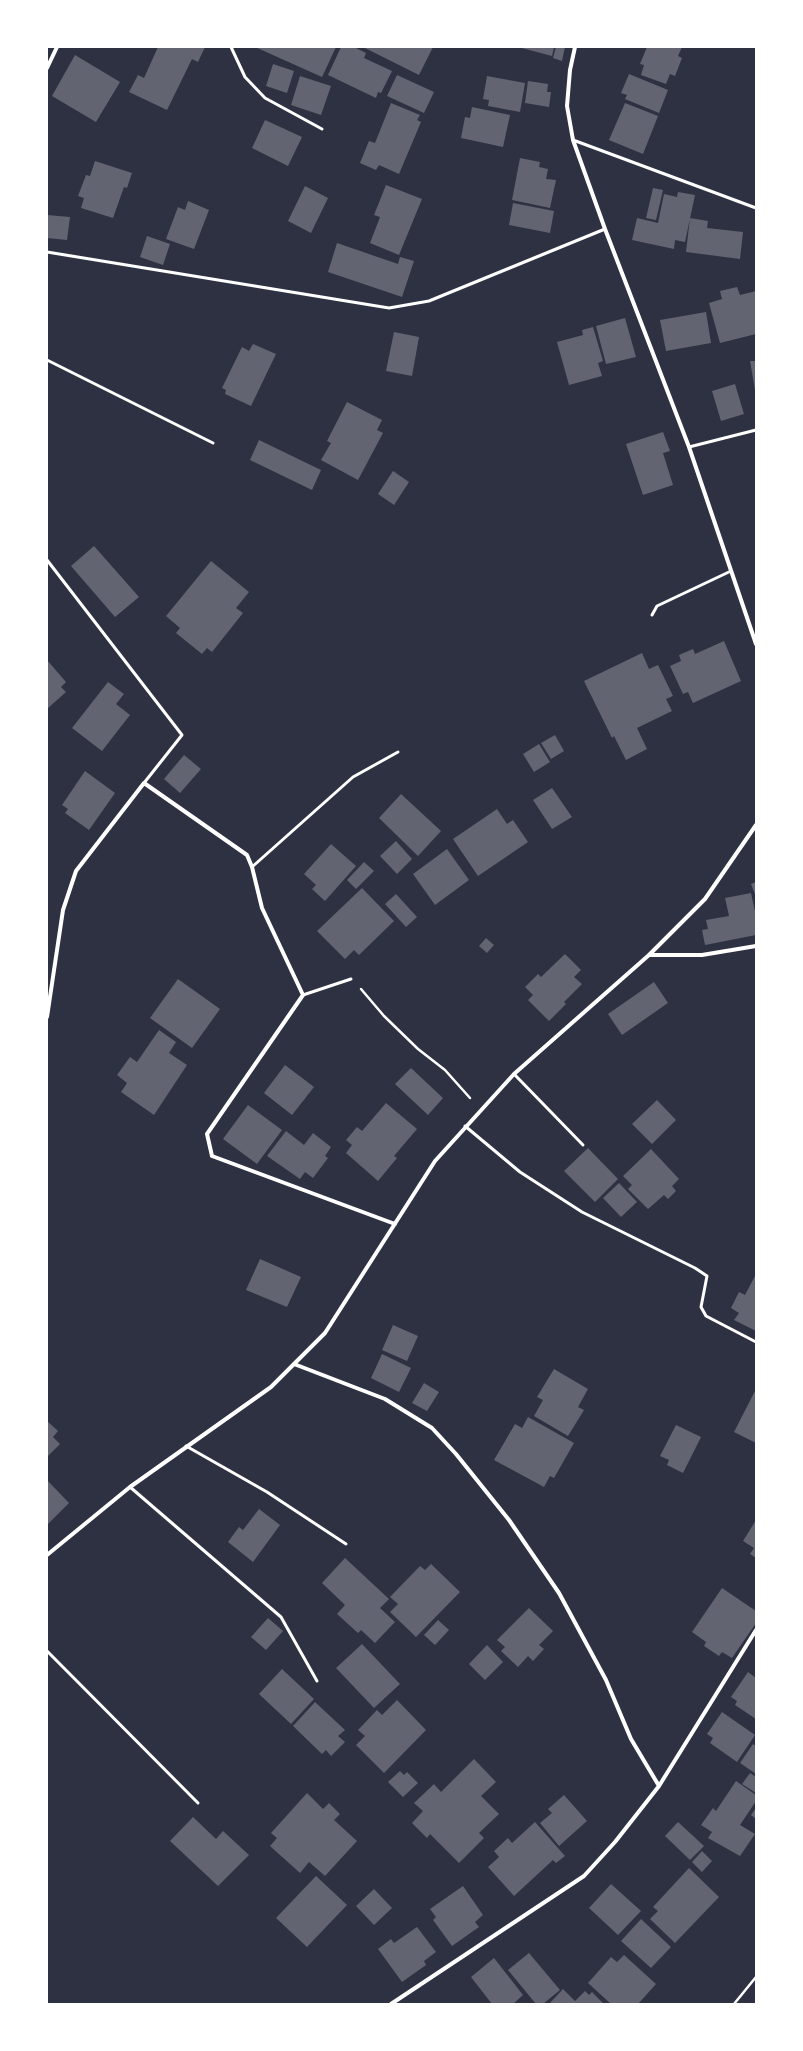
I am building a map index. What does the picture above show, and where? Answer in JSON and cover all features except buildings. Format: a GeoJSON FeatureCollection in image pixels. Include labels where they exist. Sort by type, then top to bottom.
{"type":"FeatureCollection","features":[{"type":"Feature","properties":{"kind":"street"},"geometry":{"type":"LineString","coordinates":[[47,68],[57,47]]}},
{"type":"Feature","properties":{"kind":"street"},"geometry":{"type":"LineString","coordinates":[[575,47],[570,70],[567,106],[573,140],[605,229],[689,447],[756,644]]}},
{"type":"Feature","properties":{"kind":"street"},"geometry":{"type":"LineString","coordinates":[[47,1017],[63,910],[76,871],[144,783],[247,855],[252,867],[262,908],[303,995],[207,1134],[212,1156],[395,1224]]}},
{"type":"Feature","properties":{"kind":"street"},"geometry":{"type":"LineString","coordinates":[[47,1555],[130,1488],[186,1446],[271,1387],[325,1333],[435,1162],[465,1126],[514,1074],[649,955],[705,899],[756,825]]}},
{"type":"Feature","properties":{"kind":"street"},"geometry":{"type":"LineString","coordinates":[[649,955],[702,955],[756,946]]}},
{"type":"Feature","properties":{"kind":"street"},"geometry":{"type":"LineString","coordinates":[[294,1364],[385,1399],[432,1428],[456,1454],[509,1520],[559,1593],[606,1680],[631,1739],[658,1786]]}},
{"type":"Feature","properties":{"kind":"street"},"geometry":{"type":"LineString","coordinates":[[391,2004],[584,1876],[615,1842],[658,1786],[756,1630]]}},
{"type":"Feature","properties":{"kind":"lane"},"geometry":{"type":"LineString","coordinates":[[231,47],[244,77],[265,98],[322,128]]}},
{"type":"Feature","properties":{"kind":"lane"},"geometry":{"type":"LineString","coordinates":[[573,140],[756,208]]}},
{"type":"Feature","properties":{"kind":"lane"},"geometry":{"type":"LineString","coordinates":[[47,252],[389,308],[429,301],[605,229]]}},
{"type":"Feature","properties":{"kind":"lane"},"geometry":{"type":"LineString","coordinates":[[47,360],[213,443]]}},
{"type":"Feature","properties":{"kind":"lane"},"geometry":{"type":"LineString","coordinates":[[689,447],[756,430]]}},
{"type":"Feature","properties":{"kind":"lane"},"geometry":{"type":"LineString","coordinates":[[47,560],[182,735],[144,783]]}},
{"type":"Feature","properties":{"kind":"lane"},"geometry":{"type":"LineString","coordinates":[[652,615],[657,606],[731,571]]}},
{"type":"Feature","properties":{"kind":"lane"},"geometry":{"type":"LineString","coordinates":[[252,867],[354,777],[398,752]]}},
{"type":"Feature","properties":{"kind":"lane"},"geometry":{"type":"LineString","coordinates":[[303,995],[351,978]]}},
{"type":"Feature","properties":{"kind":"lane"},"geometry":{"type":"LineString","coordinates":[[514,1074],[583,1145]]}},
{"type":"Feature","properties":{"kind":"lane"},"geometry":{"type":"LineString","coordinates":[[465,1126],[520,1172],[582,1212],[695,1268],[707,1276],[701,1308],[706,1316],[756,1342]]}},
{"type":"Feature","properties":{"kind":"lane"},"geometry":{"type":"LineString","coordinates":[[186,1446],[267,1492],[346,1544]]}},
{"type":"Feature","properties":{"kind":"lane"},"geometry":{"type":"LineString","coordinates":[[130,1488],[281,1617],[317,1681]]}},
{"type":"Feature","properties":{"kind":"lane"},"geometry":{"type":"LineString","coordinates":[[47,1651],[198,1803]]}},
{"type":"Feature","properties":{"kind":"path"},"geometry":{"type":"LineString","coordinates":[[351,978],[395,1027],[418,1049],[445,1070],[481,1110]]}},
{"type":"Feature","properties":{"kind":"path"},"geometry":{"type":"LineString","coordinates":[[734,2004],[756,1977]]}}]}
